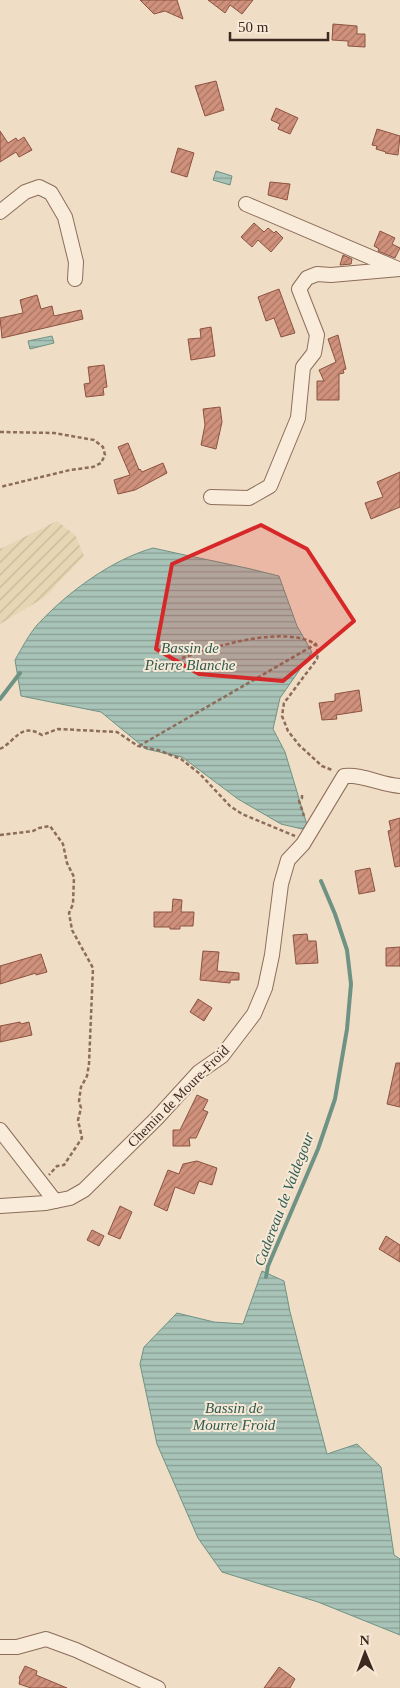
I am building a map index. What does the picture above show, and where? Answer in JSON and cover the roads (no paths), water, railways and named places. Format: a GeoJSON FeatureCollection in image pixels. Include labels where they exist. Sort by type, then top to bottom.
{"type":"FeatureCollection","features":[{"type":"Feature","properties":{"kind":"street"},"geometry":{"type":"LineString","coordinates":[[0,212],[26,192],[39,188],[51,193],[65,217],[76,262],[75,280]]}},
{"type":"Feature","properties":{"kind":"street"},"geometry":{"type":"LineString","coordinates":[[246,204],[398,269]]}},
{"type":"Feature","properties":{"kind":"street"},"geometry":{"type":"LineString","coordinates":[[211,497],[250,498],[270,486],[298,418],[302,367],[314,353],[317,335],[300,289],[307,278],[317,274],[332,275],[398,269]]}},
{"type":"Feature","properties":{"kind":"street","name":"Chemin de Moure-Froid"},"geometry":{"type":"LineString","coordinates":[[0,1206],[70,1198],[84,1190],[157,1118],[199,1072],[222,1056],[254,1014],[265,988],[272,955],[280,884],[288,860],[303,844],[344,776],[353,775],[391,786],[400,786]]}},
{"type":"Feature","properties":{"kind":"street"},"geometry":{"type":"LineString","coordinates":[[0,1130],[55,1200]]}},
{"type":"Feature","properties":{"kind":"street"},"geometry":{"type":"LineString","coordinates":[[0,1647],[17,1647],[46,1639],[76,1650],[158,1688]]}},
{"type":"Feature","properties":{"kind":"water"},"geometry":{"type":"Polygon","coordinates":[[[216,171],[232,176],[230,185],[213,180],[216,171]]]}},
{"type":"Feature","properties":{"kind":"water"},"geometry":{"type":"Polygon","coordinates":[[[52,336],[54,343],[30,349],[28,341],[52,336]]]}},
{"type":"Feature","properties":{"kind":"water","name":"Bassin de Pierre Blanche"},"geometry":{"type":"Polygon","coordinates":[[[153,548],[279,576],[297,626],[312,652],[280,698],[273,729],[285,752],[307,825],[302,829],[281,824],[238,799],[182,757],[146,749],[101,712],[21,696],[15,660],[38,624],[63,600],[91,578],[122,560],[153,548]]]}},
{"type":"Feature","properties":{"kind":"water","name":"Bassin de Mourre Froid"},"geometry":{"type":"Polygon","coordinates":[[[262,1271],[284,1281],[290,1312],[327,1454],[357,1444],[381,1467],[394,1555],[400,1559],[400,1635],[318,1602],[222,1572],[198,1538],[157,1444],[140,1364],[144,1347],[177,1313],[214,1322],[243,1324],[262,1271]]]}},
{"type":"Feature","properties":{"kind":"waterway","name":"Cadereau de Valdegour"},"geometry":{"type":"LineString","coordinates":[[0,699],[20,673]]}},
{"type":"Feature","properties":{"kind":"waterway","name":"Cadereau de Valdegour"},"geometry":{"type":"LineString","coordinates":[[266,1277],[268,1266],[318,1149],[335,1099],[347,1029],[351,984],[347,950],[321,881]]}}]}
